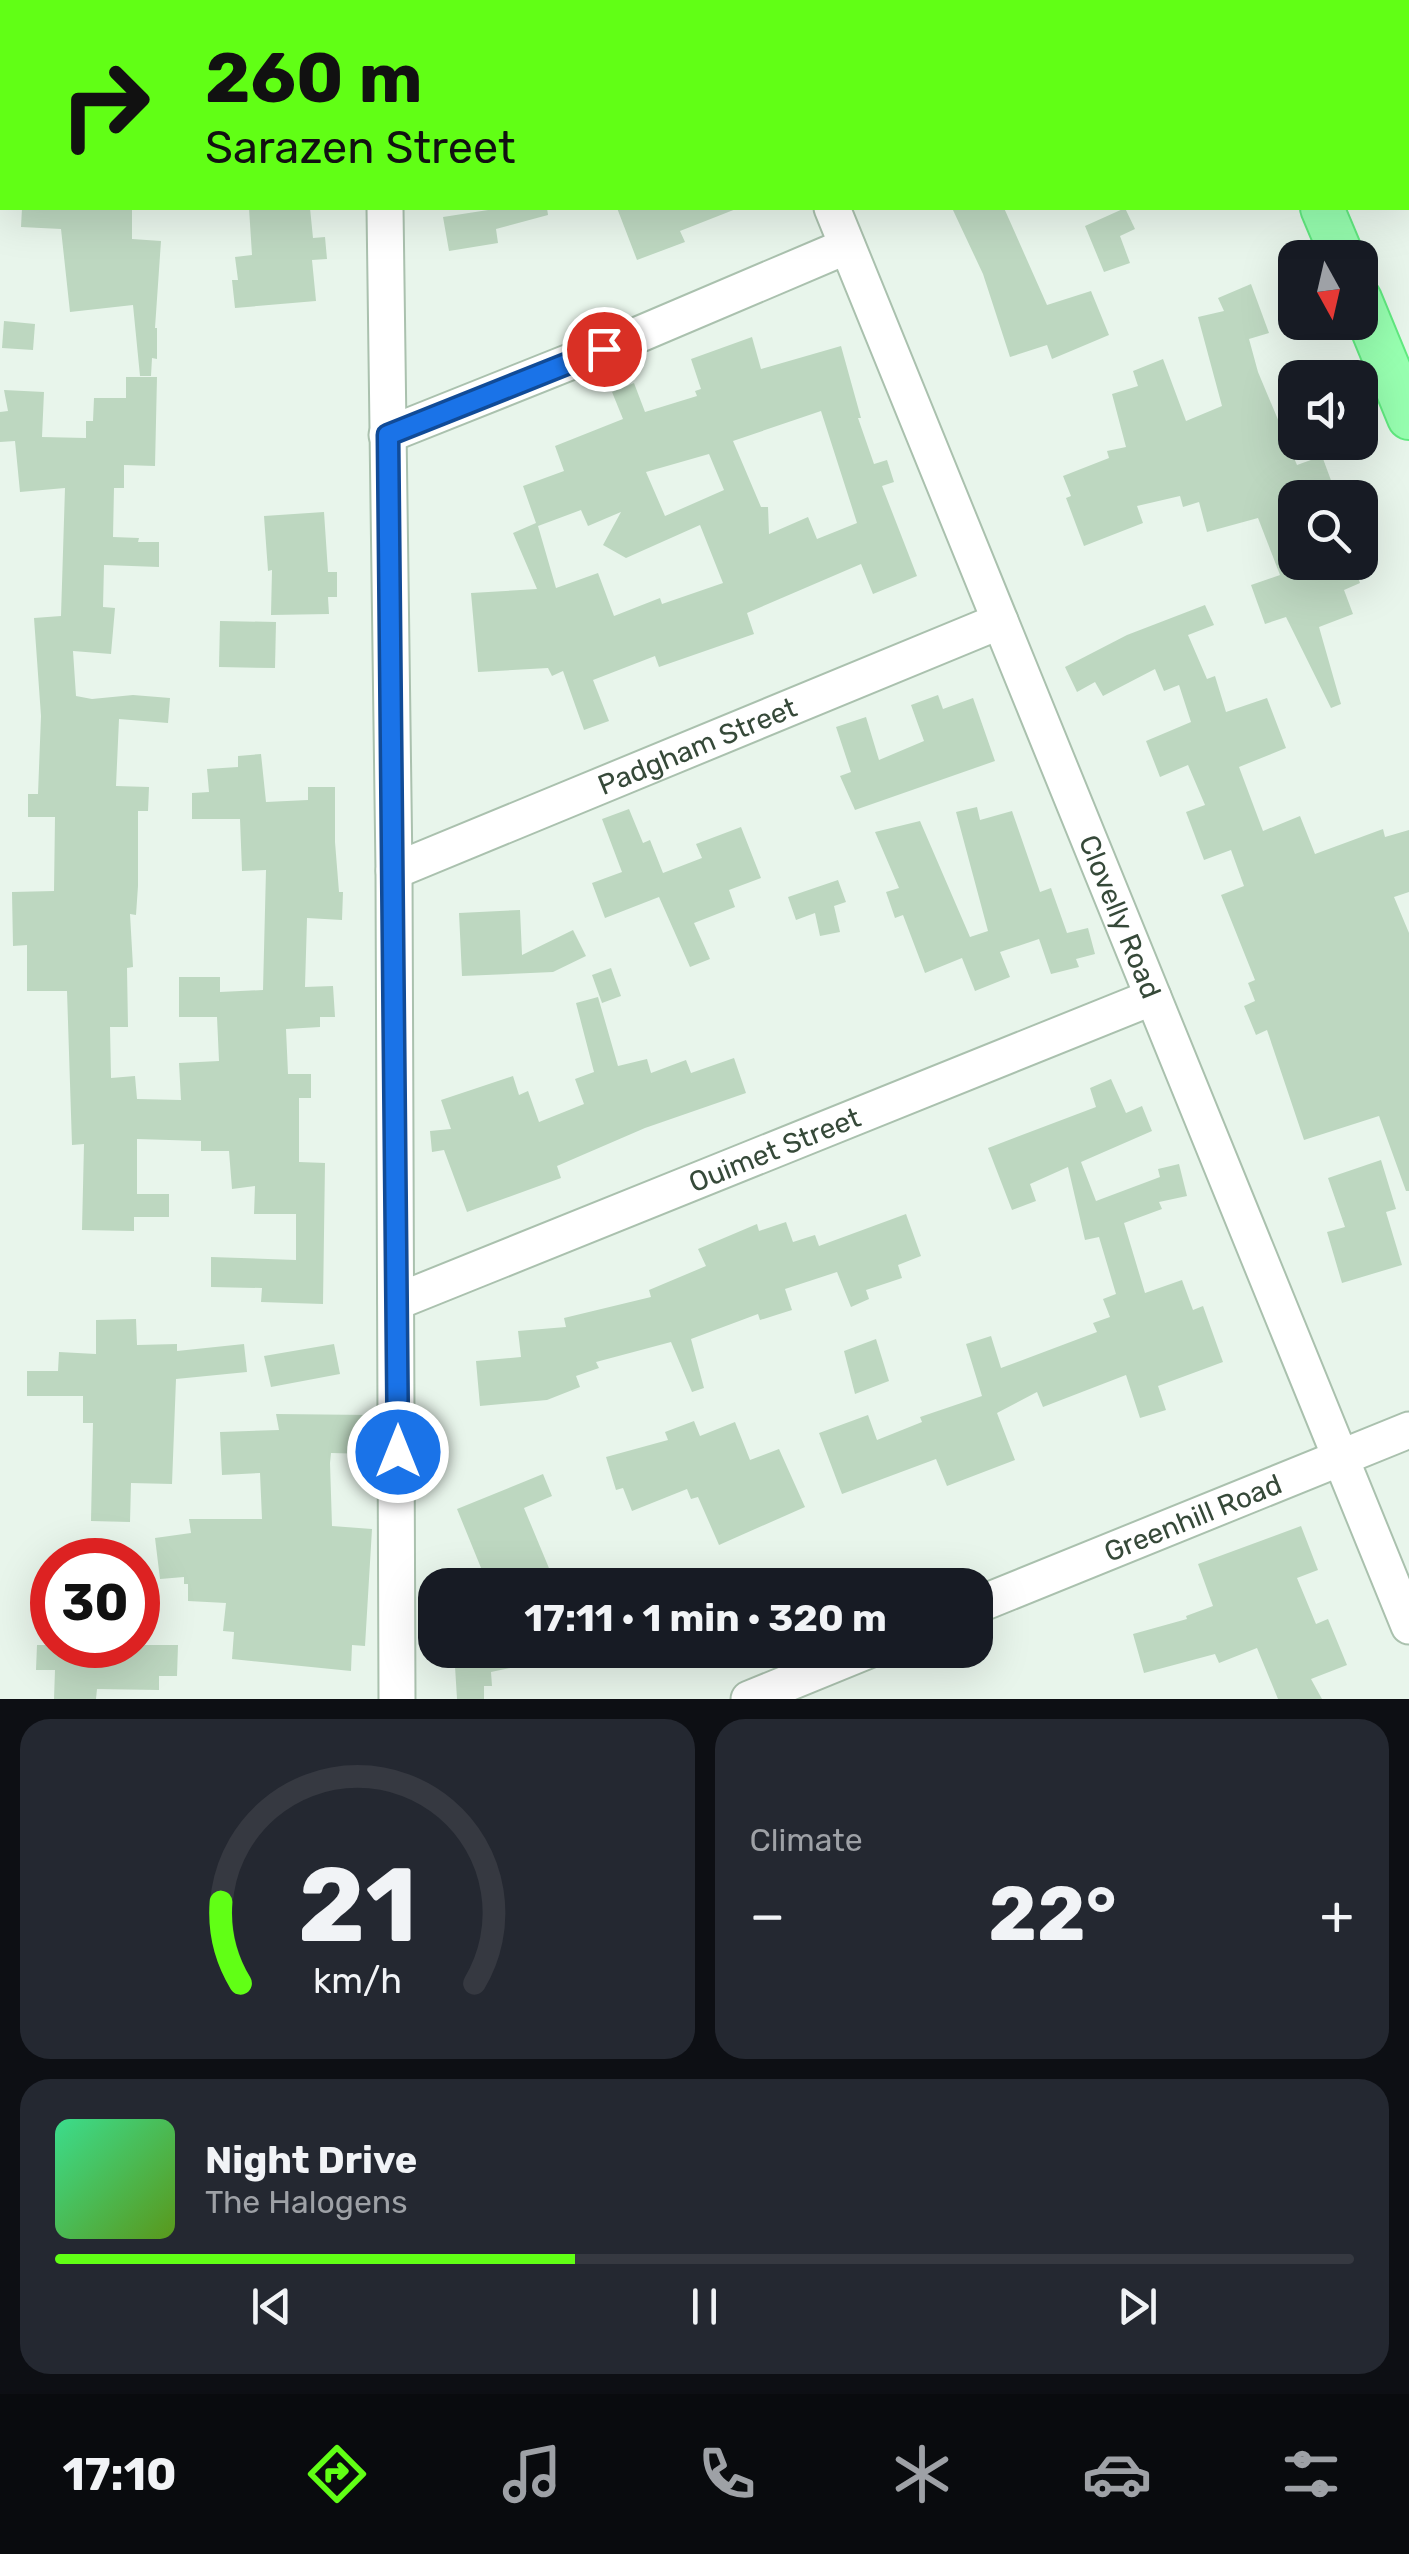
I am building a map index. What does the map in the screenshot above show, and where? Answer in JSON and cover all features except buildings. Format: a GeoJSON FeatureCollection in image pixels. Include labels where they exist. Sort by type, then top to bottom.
{"type":"FeatureCollection","features":[{"type":"Feature","properties":{"kind":"main road"},"geometry":{"type":"LineString","coordinates":[[1323,210],[1335,240]]}},
{"type":"Feature","properties":{"kind":"main road"},"geometry":{"type":"LineString","coordinates":[[1377,340],[1409,418]]}},
{"type":"Feature","properties":{"kind":"street"},"geometry":{"type":"LineString","coordinates":[[385,210],[394,871],[397,1699]]}},
{"type":"Feature","properties":{"kind":"street","name":"Clovelly Road"},"geometry":{"type":"LineString","coordinates":[[833,210],[1409,1626]]}},
{"type":"Feature","properties":{"kind":"street"},"geometry":{"type":"LineString","coordinates":[[388,435],[847,246]]}},
{"type":"Feature","properties":{"kind":"street","name":"Padgham Street"},"geometry":{"type":"LineString","coordinates":[[394,871],[1000,621]]}},
{"type":"Feature","properties":{"kind":"street","name":"Ouimet Street"},"geometry":{"type":"LineString","coordinates":[[396,1302],[1153,998]]}},
{"type":"Feature","properties":{"kind":"street","name":"Greenhill Road"},"geometry":{"type":"LineString","coordinates":[[993,1599],[1409,1430]]}},
{"type":"Feature","properties":{"kind":"street"},"geometry":{"type":"LineString","coordinates":[[749,1699],[825,1668]]}},
{"type":"Feature","properties":{"kind":"route"},"geometry":{"type":"LineString","coordinates":[[398,1452],[388,435],[604,349]]}}]}
